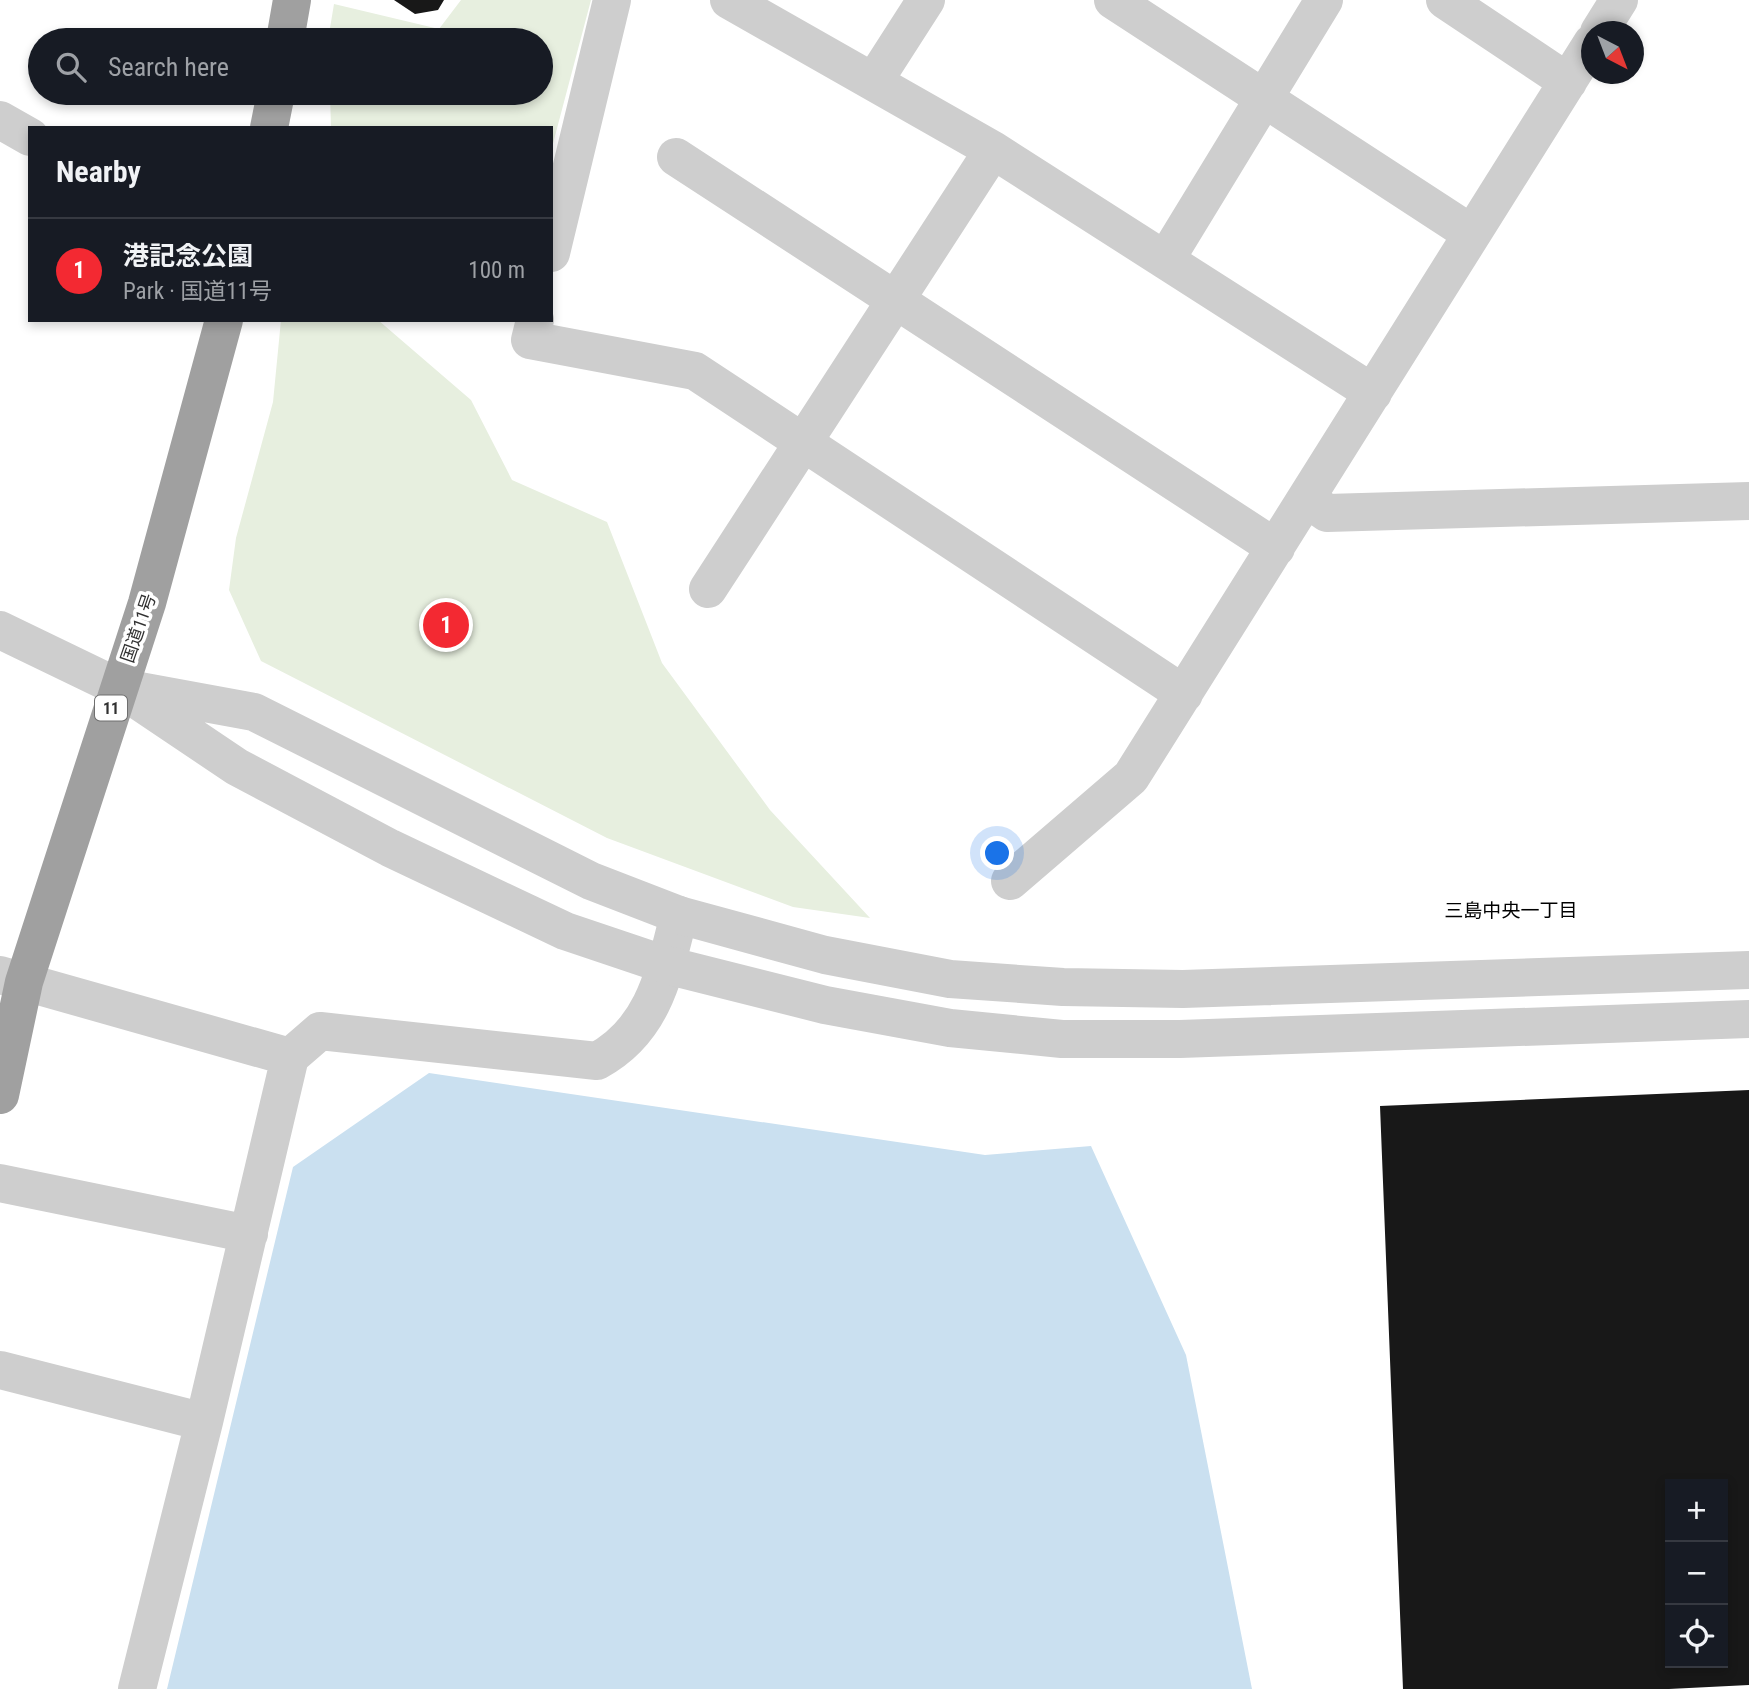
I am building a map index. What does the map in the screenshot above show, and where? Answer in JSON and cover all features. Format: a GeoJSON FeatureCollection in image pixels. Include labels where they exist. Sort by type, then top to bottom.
{"type":"FeatureCollection","features":[{"type":"Feature","properties":{"kind":"highway"},"geometry":{"type":"LineString","coordinates":[[287,28],[292,0]]}},
{"type":"Feature","properties":{"kind":"highway"},"geometry":{"type":"LineString","coordinates":[[269,126],[274,105]]}},
{"type":"Feature","properties":{"kind":"highway","name":"国道11号"},"geometry":{"type":"LineString","coordinates":[[0,1096],[12,979],[147,603],[223,322]]}},
{"type":"Feature","properties":{"kind":"street"},"geometry":{"type":"LineString","coordinates":[[553,245],[612,0]]}},
{"type":"Feature","properties":{"kind":"street"},"geometry":{"type":"LineString","coordinates":[[729,0],[993,150],[1373,393]]}},
{"type":"Feature","properties":{"kind":"street"},"geometry":{"type":"LineString","coordinates":[[874,81],[926,0]]}},
{"type":"Feature","properties":{"kind":"street"},"geometry":{"type":"LineString","coordinates":[[1113,0],[1472,234]]}},
{"type":"Feature","properties":{"kind":"street"},"geometry":{"type":"LineString","coordinates":[[1166,259],[1324,0]]}},
{"type":"Feature","properties":{"kind":"street"},"geometry":{"type":"LineString","coordinates":[[1445,0],[1567,82]]}},
{"type":"Feature","properties":{"kind":"street"},"geometry":{"type":"LineString","coordinates":[[1606,21],[1619,0]]}},
{"type":"Feature","properties":{"kind":"street"},"geometry":{"type":"LineString","coordinates":[[1010,881],[1131,777],[1581,59]]}},
{"type":"Feature","properties":{"kind":"street"},"geometry":{"type":"LineString","coordinates":[[0,120],[28,136]]}},
{"type":"Feature","properties":{"kind":"street"},"geometry":{"type":"LineString","coordinates":[[708,589],[993,150]]}},
{"type":"Feature","properties":{"kind":"street"},"geometry":{"type":"LineString","coordinates":[[676,157],[1276,548]]}},
{"type":"Feature","properties":{"kind":"street"},"geometry":{"type":"LineString","coordinates":[[534,322],[530,340],[695,371],[1184,694]]}},
{"type":"Feature","properties":{"kind":"street"},"geometry":{"type":"LineString","coordinates":[[1307,499],[1327,513],[1749,501]]}},
{"type":"Feature","properties":{"kind":"street"},"geometry":{"type":"LineString","coordinates":[[0,630],[118,687],[237,766],[390,848],[565,931],[666,965],[825,1005],[950,1028],[1062,1039],[1180,1039],[1749,1019]]}},
{"type":"Feature","properties":{"kind":"street"},"geometry":{"type":"LineString","coordinates":[[118,687],[254,712],[591,881],[679,915],[825,955],[950,979],[1063,987],[1183,989],[1749,970]]}},
{"type":"Feature","properties":{"kind":"street"},"geometry":{"type":"LineString","coordinates":[[137,1689],[204,1422],[290,1056],[320,1031],[597,1061],[617,1050],[643,1023],[666,965],[679,915]]}},
{"type":"Feature","properties":{"kind":"street"},"geometry":{"type":"LineString","coordinates":[[12,979],[290,1056]]}},
{"type":"Feature","properties":{"kind":"street"},"geometry":{"type":"LineString","coordinates":[[0,1183],[249,1234]]}},
{"type":"Feature","properties":{"kind":"street"},"geometry":{"type":"LineString","coordinates":[[0,1370],[204,1422]]}},
{"type":"Feature","properties":{"kind":"green space"},"geometry":{"type":"Polygon","coordinates":[[[461,0],[591,0],[553,143],[553,126],[331,126],[330,105],[553,105],[553,28],[440,28],[461,0]]]}},
{"type":"Feature","properties":{"kind":"green space"},"geometry":{"type":"Polygon","coordinates":[[[334,4],[435,28],[330,28],[334,4]]]}},
{"type":"Feature","properties":{"kind":"green space"},"geometry":{"type":"Polygon","coordinates":[[[281,322],[380,322],[471,400],[512,480],[607,522],[662,663],[770,810],[870,918],[793,907],[607,838],[261,661],[229,590],[236,538],[273,402],[281,322]]]}},
{"type":"Feature","properties":{"kind":"water"},"geometry":{"type":"Polygon","coordinates":[[[429,1073],[985,1155],[1091,1146],[1186,1355],[1252,1689],[167,1689],[293,1167],[429,1073]]]}},
{"type":"Feature","properties":{"kind":"building"},"geometry":{"type":"Polygon","coordinates":[[[394,0],[444,0],[438,10],[415,14],[394,0]]]}},
{"type":"Feature","properties":{"kind":"building"},"geometry":{"type":"Polygon","coordinates":[[[1749,1090],[1749,1685],[1669,1689],[1403,1689],[1380,1106],[1749,1090]]]}},
{"type":"Feature","properties":{"kind":"place","name":"港記念公園"},"geometry":{"type":"Point","coordinates":[446,625]}},
{"type":"Feature","properties":{"kind":"district","name":"三島中央一丁目"},"geometry":{"type":"Point","coordinates":[1511,910]}}]}
